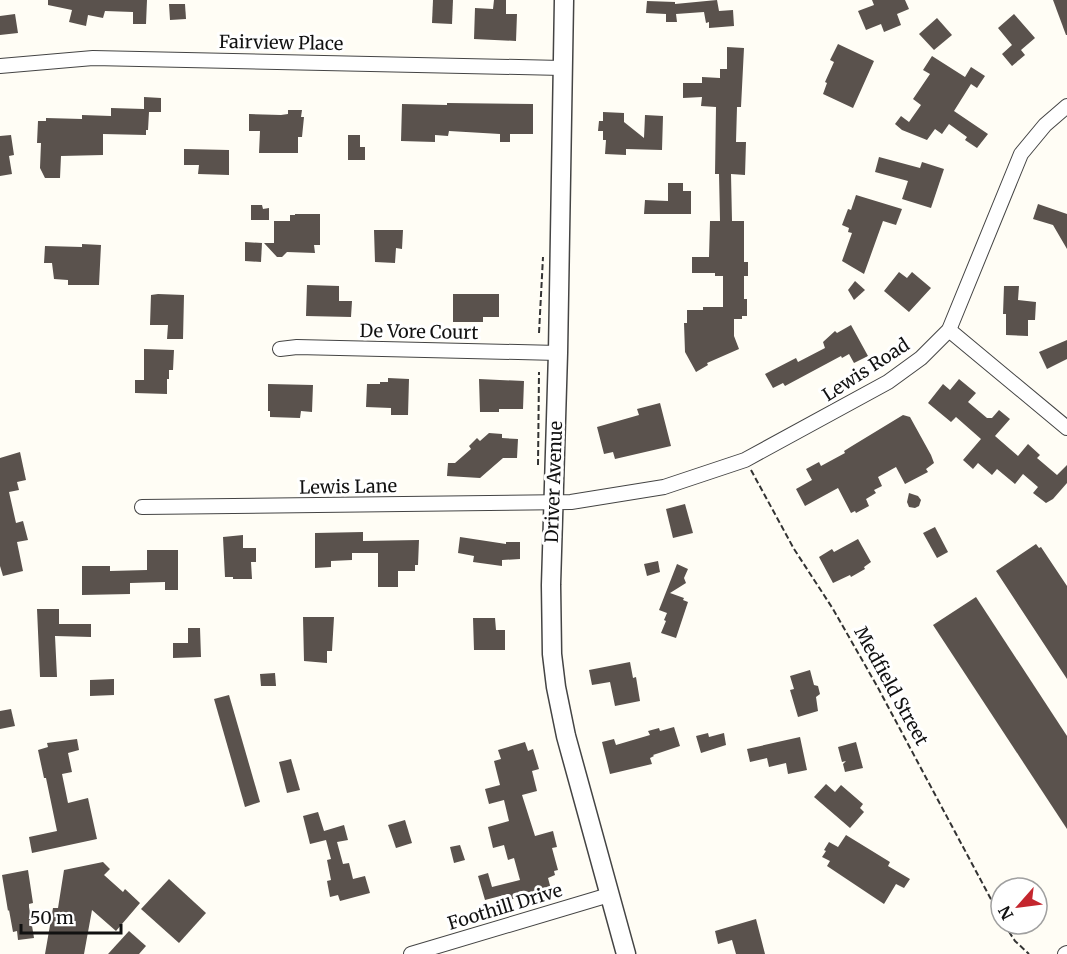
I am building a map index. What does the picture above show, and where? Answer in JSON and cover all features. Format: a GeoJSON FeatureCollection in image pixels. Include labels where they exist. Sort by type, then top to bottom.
{"type":"FeatureCollection","features":[{"type":"Feature","properties":{"kind":"street","name":"Driver Avenue"},"geometry":{"type":"LineString","coordinates":[[564,0],[551,630],[556,687],[566,736],[626,954]]}},
{"type":"Feature","properties":{"kind":"street","name":"Fairview Place"},"geometry":{"type":"LineString","coordinates":[[0,66],[93,58],[562,68]]}},
{"type":"Feature","properties":{"kind":"street","name":"Lewis Road"},"geometry":{"type":"LineString","coordinates":[[553,502],[571,502],[664,486],[745,460],[888,382],[921,358],[949,330],[1021,154],[1045,125],[1067,106]]}},
{"type":"Feature","properties":{"kind":"street"},"geometry":{"type":"LineString","coordinates":[[949,330],[1067,428]]}},
{"type":"Feature","properties":{"kind":"street","name":"De Vore Court"},"geometry":{"type":"LineString","coordinates":[[280,349],[309,347],[558,353]]}},
{"type":"Feature","properties":{"kind":"street","name":"Lewis Lane"},"geometry":{"type":"LineString","coordinates":[[142,507],[553,502]]}},
{"type":"Feature","properties":{"kind":"street","name":"Foothill Drive"},"geometry":{"type":"LineString","coordinates":[[411,954],[609,895]]}},
{"type":"Feature","properties":{"kind":"path"},"geometry":{"type":"LineString","coordinates":[[538,466],[539,372]]}},
{"type":"Feature","properties":{"kind":"path","name":"Medfield Street"},"geometry":{"type":"LineString","coordinates":[[751,470],[877,686],[989,896]]}},
{"type":"Feature","properties":{"kind":"path"},"geometry":{"type":"LineString","coordinates":[[1011,936],[1029,954]]}},
{"type":"Feature","properties":{"kind":"building"},"geometry":{"type":"Polygon","coordinates":[[[48,0],[147,0],[146,24],[133,24],[133,12],[105,11],[103,18],[88,15],[86,26],[69,22],[72,10],[48,5],[48,0]]]}},
{"type":"Feature","properties":{"kind":"building"},"geometry":{"type":"Polygon","coordinates":[[[433,0],[453,0],[452,24],[432,23],[433,0]]]}},
{"type":"Feature","properties":{"kind":"building"},"geometry":{"type":"Polygon","coordinates":[[[494,0],[506,0],[506,14],[517,14],[516,41],[474,39],[475,8],[493,9],[494,0]]]}},
{"type":"Feature","properties":{"kind":"building"},"geometry":{"type":"Polygon","coordinates":[[[717,0],[719,11],[733,10],[734,26],[709,28],[704,12],[676,14],[677,22],[666,22],[666,14],[646,13],[647,1],[675,2],[675,4],[717,0]]]}},
{"type":"Feature","properties":{"kind":"building"},"geometry":{"type":"Polygon","coordinates":[[[872,0],[905,0],[909,9],[897,14],[901,25],[884,32],[881,24],[866,30],[858,11],[874,5],[872,0]]]}},
{"type":"Feature","properties":{"kind":"building"},"geometry":{"type":"Polygon","coordinates":[[[1053,0],[1067,0],[1067,35],[1066,35],[1053,0]]]}},
{"type":"Feature","properties":{"kind":"building"},"geometry":{"type":"Polygon","coordinates":[[[169,4],[185,4],[186,19],[170,20],[169,4]]]}},
{"type":"Feature","properties":{"kind":"building"},"geometry":{"type":"Polygon","coordinates":[[[15,14],[18,33],[0,35],[0,16],[15,14]]]}},
{"type":"Feature","properties":{"kind":"building"},"geometry":{"type":"Polygon","coordinates":[[[1014,14],[1035,38],[1021,50],[1025,55],[1012,66],[1002,54],[1012,45],[998,28],[1014,14]]]}},
{"type":"Feature","properties":{"kind":"building"},"geometry":{"type":"Polygon","coordinates":[[[937,18],[952,35],[934,50],[919,34],[937,18]]]}},
{"type":"Feature","properties":{"kind":"building"},"geometry":{"type":"Polygon","coordinates":[[[838,44],[874,61],[853,108],[823,94],[827,83],[825,82],[834,62],[830,60],[838,44]]]}},
{"type":"Feature","properties":{"kind":"building"},"geometry":{"type":"Polygon","coordinates":[[[727,47],[744,48],[741,107],[737,107],[736,142],[746,142],[745,175],[731,174],[732,221],[744,221],[744,262],[748,262],[748,276],[744,276],[747,316],[734,319],[734,336],[739,349],[707,363],[708,365],[696,372],[685,352],[684,323],[687,323],[687,310],[723,307],[723,276],[715,276],[715,273],[692,273],[692,257],[709,257],[710,221],[720,221],[719,174],[715,174],[716,107],[701,106],[702,97],[683,98],[683,83],[702,83],[702,77],[720,78],[720,69],[727,69],[727,47]]]}},
{"type":"Feature","properties":{"kind":"building"},"geometry":{"type":"Polygon","coordinates":[[[932,56],[965,77],[971,67],[985,76],[977,88],[971,84],[954,111],[988,134],[977,148],[965,140],[967,137],[949,124],[942,134],[935,129],[927,140],[902,130],[895,124],[901,116],[909,122],[921,105],[913,99],[930,74],[923,70],[932,56]]]}},
{"type":"Feature","properties":{"kind":"building"},"geometry":{"type":"Polygon","coordinates":[[[144,97],[161,98],[161,112],[149,112],[146,135],[103,134],[103,155],[61,156],[60,178],[45,178],[40,168],[41,143],[37,143],[38,121],[46,121],[46,118],[82,119],[82,115],[111,116],[111,108],[144,109],[144,97]]]}},
{"type":"Feature","properties":{"kind":"building"},"geometry":{"type":"Polygon","coordinates":[[[447,103],[533,104],[533,134],[510,134],[510,142],[500,142],[500,134],[449,131],[448,136],[435,135],[435,142],[401,141],[402,104],[447,105],[447,103]]]}},
{"type":"Feature","properties":{"kind":"building"},"geometry":{"type":"Polygon","coordinates":[[[288,110],[302,110],[301,117],[304,117],[302,137],[298,137],[298,153],[259,153],[260,131],[249,131],[249,114],[281,115],[288,114],[288,110]]]}},
{"type":"Feature","properties":{"kind":"building"},"geometry":{"type":"Polygon","coordinates":[[[603,112],[624,113],[624,122],[644,138],[645,115],[663,116],[662,150],[626,149],[626,155],[605,154],[606,140],[603,140],[603,131],[598,131],[599,121],[603,121],[603,112]]]}},
{"type":"Feature","properties":{"kind":"building"},"geometry":{"type":"Polygon","coordinates":[[[11,135],[14,155],[9,156],[12,174],[0,176],[0,136],[11,135]]]}},
{"type":"Feature","properties":{"kind":"building"},"geometry":{"type":"Polygon","coordinates":[[[348,135],[360,135],[360,147],[365,147],[365,160],[348,160],[348,135]]]}},
{"type":"Feature","properties":{"kind":"building"},"geometry":{"type":"Polygon","coordinates":[[[184,149],[229,150],[229,175],[198,174],[199,165],[184,165],[184,149]]]}},
{"type":"Feature","properties":{"kind":"building"},"geometry":{"type":"Polygon","coordinates":[[[879,157],[920,168],[922,162],[944,169],[931,208],[902,199],[908,181],[875,172],[879,157]]]}},
{"type":"Feature","properties":{"kind":"building"},"geometry":{"type":"Polygon","coordinates":[[[668,183],[683,183],[683,191],[691,191],[691,214],[644,214],[645,200],[668,201],[668,183]]]}},
{"type":"Feature","properties":{"kind":"building"},"geometry":{"type":"Polygon","coordinates":[[[856,195],[902,209],[896,225],[883,221],[864,274],[842,261],[852,233],[848,232],[849,228],[842,225],[848,209],[851,210],[856,195]]]}},
{"type":"Feature","properties":{"kind":"building"},"geometry":{"type":"Polygon","coordinates":[[[1038,204],[1067,214],[1067,249],[1053,225],[1033,219],[1038,204]]]}},
{"type":"Feature","properties":{"kind":"building"},"geometry":{"type":"Polygon","coordinates":[[[251,205],[262,205],[263,209],[269,208],[269,220],[251,220],[251,205]]]}},
{"type":"Feature","properties":{"kind":"building"},"geometry":{"type":"Polygon","coordinates":[[[320,214],[320,245],[314,245],[315,253],[287,252],[282,257],[277,257],[264,243],[274,243],[274,221],[290,221],[290,215],[320,214]]]}},
{"type":"Feature","properties":{"kind":"building"},"geometry":{"type":"Polygon","coordinates":[[[374,230],[403,230],[402,249],[396,248],[395,263],[375,262],[374,230]]]}},
{"type":"Feature","properties":{"kind":"building"},"geometry":{"type":"Polygon","coordinates":[[[245,242],[262,243],[261,262],[245,261],[245,242]]]}},
{"type":"Feature","properties":{"kind":"building"},"geometry":{"type":"Polygon","coordinates":[[[82,244],[101,245],[99,285],[68,285],[68,280],[54,279],[52,263],[44,263],[45,246],[82,247],[82,244]]]}},
{"type":"Feature","properties":{"kind":"building"},"geometry":{"type":"Polygon","coordinates":[[[899,272],[907,278],[912,272],[931,288],[909,312],[884,291],[899,272]]]}},
{"type":"Feature","properties":{"kind":"building"},"geometry":{"type":"Polygon","coordinates":[[[855,281],[865,290],[854,300],[848,290],[855,281]]]}},
{"type":"Feature","properties":{"kind":"building"},"geometry":{"type":"Polygon","coordinates":[[[307,285],[339,286],[339,301],[352,301],[351,317],[306,316],[307,285]]]}},
{"type":"Feature","properties":{"kind":"building"},"geometry":{"type":"Polygon","coordinates":[[[1004,286],[1019,286],[1018,300],[1036,302],[1035,320],[1028,320],[1028,336],[1006,335],[1006,314],[1003,314],[1004,286]]]}},
{"type":"Feature","properties":{"kind":"building"},"geometry":{"type":"Polygon","coordinates":[[[453,294],[499,294],[499,317],[483,317],[483,322],[453,322],[453,294]]]}},
{"type":"Feature","properties":{"kind":"building"},"geometry":{"type":"Polygon","coordinates":[[[151,295],[184,295],[183,339],[167,339],[168,325],[150,325],[151,295]]]}},
{"type":"Feature","properties":{"kind":"building"},"geometry":{"type":"Polygon","coordinates":[[[851,325],[868,356],[854,363],[849,354],[842,358],[841,356],[785,386],[783,383],[773,388],[765,374],[796,358],[798,362],[825,348],[823,342],[835,331],[837,333],[851,325]]]}},
{"type":"Feature","properties":{"kind":"building"},"geometry":{"type":"Polygon","coordinates":[[[1067,340],[1067,359],[1047,369],[1039,352],[1067,340]]]}},
{"type":"Feature","properties":{"kind":"building"},"geometry":{"type":"Polygon","coordinates":[[[144,349],[174,350],[173,370],[169,370],[169,379],[167,379],[167,394],[135,393],[135,380],[144,380],[144,349]]]}},
{"type":"Feature","properties":{"kind":"building"},"geometry":{"type":"Polygon","coordinates":[[[388,378],[409,379],[408,415],[391,415],[391,408],[366,407],[367,384],[388,382],[388,378]]]}},
{"type":"Feature","properties":{"kind":"building"},"geometry":{"type":"Polygon","coordinates":[[[479,379],[524,381],[523,409],[480,412],[479,379]]]}},
{"type":"Feature","properties":{"kind":"building"},"geometry":{"type":"Polygon","coordinates":[[[959,379],[976,393],[968,402],[987,418],[992,418],[999,410],[1010,419],[995,436],[1018,456],[1028,444],[1040,455],[1037,458],[1057,475],[1067,465],[1067,483],[1053,499],[1046,503],[1033,493],[1038,487],[1023,474],[1015,484],[997,469],[992,475],[978,463],[973,469],[963,460],[981,439],[956,417],[951,422],[928,403],[943,384],[950,390],[959,379]]]}},
{"type":"Feature","properties":{"kind":"building"},"geometry":{"type":"Polygon","coordinates":[[[268,384],[313,385],[312,412],[301,411],[300,418],[270,417],[268,384]]]}},
{"type":"Feature","properties":{"kind":"building"},"geometry":{"type":"Polygon","coordinates":[[[660,403],[671,446],[615,459],[613,452],[604,454],[597,427],[639,415],[637,409],[660,403]]]}},
{"type":"Feature","properties":{"kind":"building"},"geometry":{"type":"Polygon","coordinates":[[[903,415],[910,417],[931,455],[934,463],[926,469],[928,472],[905,484],[896,467],[878,477],[882,486],[874,490],[876,493],[866,499],[869,506],[856,513],[855,511],[851,513],[838,488],[805,506],[796,489],[812,480],[806,469],[819,462],[821,466],[845,453],[844,451],[903,415]]]}},
{"type":"Feature","properties":{"kind":"building"},"geometry":{"type":"Polygon","coordinates":[[[489,433],[502,434],[502,438],[518,439],[517,458],[503,458],[480,478],[447,476],[448,463],[455,463],[471,449],[469,446],[477,438],[480,441],[489,433]]]}},
{"type":"Feature","properties":{"kind":"building"},"geometry":{"type":"Polygon","coordinates":[[[20,452],[26,480],[17,482],[19,490],[9,492],[16,523],[23,521],[28,540],[17,542],[23,571],[3,576],[0,566],[0,458],[20,452]]]}},
{"type":"Feature","properties":{"kind":"building"},"geometry":{"type":"Polygon","coordinates":[[[909,493],[918,496],[921,500],[919,506],[909,507],[907,502],[909,493]]]}},
{"type":"Feature","properties":{"kind":"building"},"geometry":{"type":"Polygon","coordinates":[[[685,504],[693,533],[673,538],[666,509],[685,504]]]}},
{"type":"Feature","properties":{"kind":"building"},"geometry":{"type":"Polygon","coordinates":[[[935,527],[948,552],[937,558],[923,533],[935,527]]]}},
{"type":"Feature","properties":{"kind":"building"},"geometry":{"type":"Polygon","coordinates":[[[363,532],[363,541],[419,540],[418,565],[415,565],[415,571],[398,571],[398,587],[378,587],[378,553],[352,553],[352,560],[331,561],[331,567],[315,568],[315,533],[363,532]]]}},
{"type":"Feature","properties":{"kind":"building"},"geometry":{"type":"Polygon","coordinates":[[[243,535],[243,548],[256,548],[256,562],[251,562],[252,579],[225,577],[223,537],[243,535]]]}},
{"type":"Feature","properties":{"kind":"building"},"geometry":{"type":"Polygon","coordinates":[[[460,537],[506,544],[506,542],[520,542],[520,559],[502,560],[502,566],[473,562],[474,556],[458,553],[460,537]]]}},
{"type":"Feature","properties":{"kind":"building"},"geometry":{"type":"Polygon","coordinates":[[[858,539],[871,562],[864,567],[865,569],[851,577],[850,575],[833,583],[819,557],[832,549],[834,552],[858,539]]]}},
{"type":"Feature","properties":{"kind":"building"},"geometry":{"type":"Polygon","coordinates":[[[1036,544],[1039,548],[1041,547],[1067,586],[1067,679],[996,571],[1036,544]]]}},
{"type":"Feature","properties":{"kind":"building"},"geometry":{"type":"Polygon","coordinates":[[[147,550],[178,550],[178,590],[165,590],[165,582],[130,583],[130,594],[82,595],[82,566],[110,566],[110,571],[147,570],[147,550]]]}},
{"type":"Feature","properties":{"kind":"building"},"geometry":{"type":"Polygon","coordinates":[[[658,561],[660,572],[647,576],[644,564],[658,561]]]}},
{"type":"Feature","properties":{"kind":"building"},"geometry":{"type":"Polygon","coordinates":[[[677,564],[688,569],[684,578],[686,583],[670,593],[688,602],[676,638],[661,633],[667,613],[659,610],[677,564]]]}},
{"type":"Feature","properties":{"kind":"building"},"geometry":{"type":"Polygon","coordinates":[[[976,597],[1067,736],[1067,829],[933,625],[976,597]]]}},
{"type":"Feature","properties":{"kind":"building"},"geometry":{"type":"Polygon","coordinates":[[[37,609],[59,609],[59,624],[91,624],[91,637],[55,636],[57,677],[40,677],[37,609]]]}},
{"type":"Feature","properties":{"kind":"building"},"geometry":{"type":"Polygon","coordinates":[[[303,617],[334,617],[332,651],[327,651],[327,663],[304,661],[303,617]]]}},
{"type":"Feature","properties":{"kind":"building"},"geometry":{"type":"Polygon","coordinates":[[[473,618],[495,618],[496,630],[505,630],[505,650],[474,650],[473,618]]]}},
{"type":"Feature","properties":{"kind":"building"},"geometry":{"type":"Polygon","coordinates":[[[188,628],[200,628],[201,657],[173,658],[173,643],[188,643],[188,628]]]}},
{"type":"Feature","properties":{"kind":"building"},"geometry":{"type":"Polygon","coordinates":[[[630,662],[633,678],[636,677],[640,701],[615,706],[610,682],[592,685],[589,670],[630,662]]]}},
{"type":"Feature","properties":{"kind":"building"},"geometry":{"type":"Polygon","coordinates":[[[810,670],[814,685],[818,686],[820,694],[816,697],[818,711],[798,717],[790,690],[794,689],[790,676],[810,670]]]}},
{"type":"Feature","properties":{"kind":"building"},"geometry":{"type":"Polygon","coordinates":[[[275,673],[276,686],[261,686],[260,674],[275,673]]]}},
{"type":"Feature","properties":{"kind":"building"},"geometry":{"type":"Polygon","coordinates":[[[114,679],[114,695],[90,696],[90,680],[114,679]]]}},
{"type":"Feature","properties":{"kind":"building"},"geometry":{"type":"Polygon","coordinates":[[[229,695],[260,802],[245,807],[214,699],[229,695]]]}},
{"type":"Feature","properties":{"kind":"building"},"geometry":{"type":"Polygon","coordinates":[[[11,709],[15,726],[0,729],[0,711],[11,709]]]}},
{"type":"Feature","properties":{"kind":"building"},"geometry":{"type":"Polygon","coordinates":[[[674,727],[680,746],[653,755],[650,758],[652,764],[610,774],[602,742],[614,739],[616,745],[650,735],[648,731],[659,728],[660,731],[674,727]]]}},
{"type":"Feature","properties":{"kind":"building"},"geometry":{"type":"Polygon","coordinates":[[[708,733],[709,737],[724,733],[726,745],[701,753],[696,736],[708,733]]]}},
{"type":"Feature","properties":{"kind":"building"},"geometry":{"type":"Polygon","coordinates":[[[800,737],[807,770],[788,774],[786,763],[769,767],[767,758],[750,762],[747,749],[800,737]]]}},
{"type":"Feature","properties":{"kind":"building"},"geometry":{"type":"Polygon","coordinates":[[[77,739],[79,750],[68,753],[72,772],[62,774],[68,803],[88,798],[97,839],[32,853],[29,837],[57,831],[38,750],[48,747],[47,743],[77,739]]]}},
{"type":"Feature","properties":{"kind":"building"},"geometry":{"type":"Polygon","coordinates":[[[525,742],[528,751],[533,749],[539,769],[532,771],[537,791],[522,795],[535,836],[553,831],[557,847],[552,848],[558,870],[554,871],[555,875],[548,878],[551,889],[509,900],[508,894],[485,900],[478,876],[488,873],[492,887],[520,880],[514,858],[508,860],[504,845],[493,848],[488,827],[509,821],[504,800],[489,804],[485,789],[500,785],[494,761],[501,759],[498,750],[525,742]]]}},
{"type":"Feature","properties":{"kind":"building"},"geometry":{"type":"Polygon","coordinates":[[[856,742],[863,768],[845,772],[843,764],[846,761],[842,762],[838,747],[856,742]]]}},
{"type":"Feature","properties":{"kind":"building"},"geometry":{"type":"Polygon","coordinates":[[[291,759],[300,790],[287,793],[279,762],[291,759]]]}},
{"type":"Feature","properties":{"kind":"building"},"geometry":{"type":"Polygon","coordinates":[[[826,784],[835,792],[841,785],[863,804],[860,808],[864,812],[850,828],[814,797],[826,784]]]}},
{"type":"Feature","properties":{"kind":"building"},"geometry":{"type":"Polygon","coordinates":[[[318,812],[324,831],[344,825],[348,840],[337,842],[343,864],[349,863],[353,879],[365,876],[370,893],[340,901],[338,895],[330,897],[327,881],[331,880],[327,860],[331,859],[326,840],[310,844],[303,816],[318,812]]]}},
{"type":"Feature","properties":{"kind":"building"},"geometry":{"type":"Polygon","coordinates":[[[405,820],[412,843],[396,848],[388,825],[405,820]]]}},
{"type":"Feature","properties":{"kind":"building"},"geometry":{"type":"Polygon","coordinates":[[[846,835],[890,862],[888,866],[910,879],[904,888],[896,884],[884,904],[827,866],[830,861],[822,857],[829,842],[838,847],[846,835]]]}},
{"type":"Feature","properties":{"kind":"building"},"geometry":{"type":"Polygon","coordinates":[[[460,845],[465,860],[454,863],[450,847],[460,845]]]}},
{"type":"Feature","properties":{"kind":"building"},"geometry":{"type":"Polygon","coordinates":[[[103,862],[110,869],[104,875],[123,892],[125,889],[140,903],[116,931],[92,910],[84,954],[45,954],[53,908],[58,908],[64,870],[103,862]]]}},
{"type":"Feature","properties":{"kind":"building"},"geometry":{"type":"Polygon","coordinates":[[[28,870],[33,903],[29,904],[29,907],[34,938],[18,940],[17,931],[13,932],[2,875],[28,870]]]}},
{"type":"Feature","properties":{"kind":"building"},"geometry":{"type":"Polygon","coordinates":[[[169,879],[206,913],[179,943],[141,909],[169,879]]]}},
{"type":"Feature","properties":{"kind":"building"},"geometry":{"type":"Polygon","coordinates":[[[756,919],[765,954],[736,954],[732,940],[718,944],[715,931],[756,919]]]}},
{"type":"Feature","properties":{"kind":"building"},"geometry":{"type":"Polygon","coordinates":[[[129,931],[146,946],[139,954],[108,954],[129,931]]]}}]}
